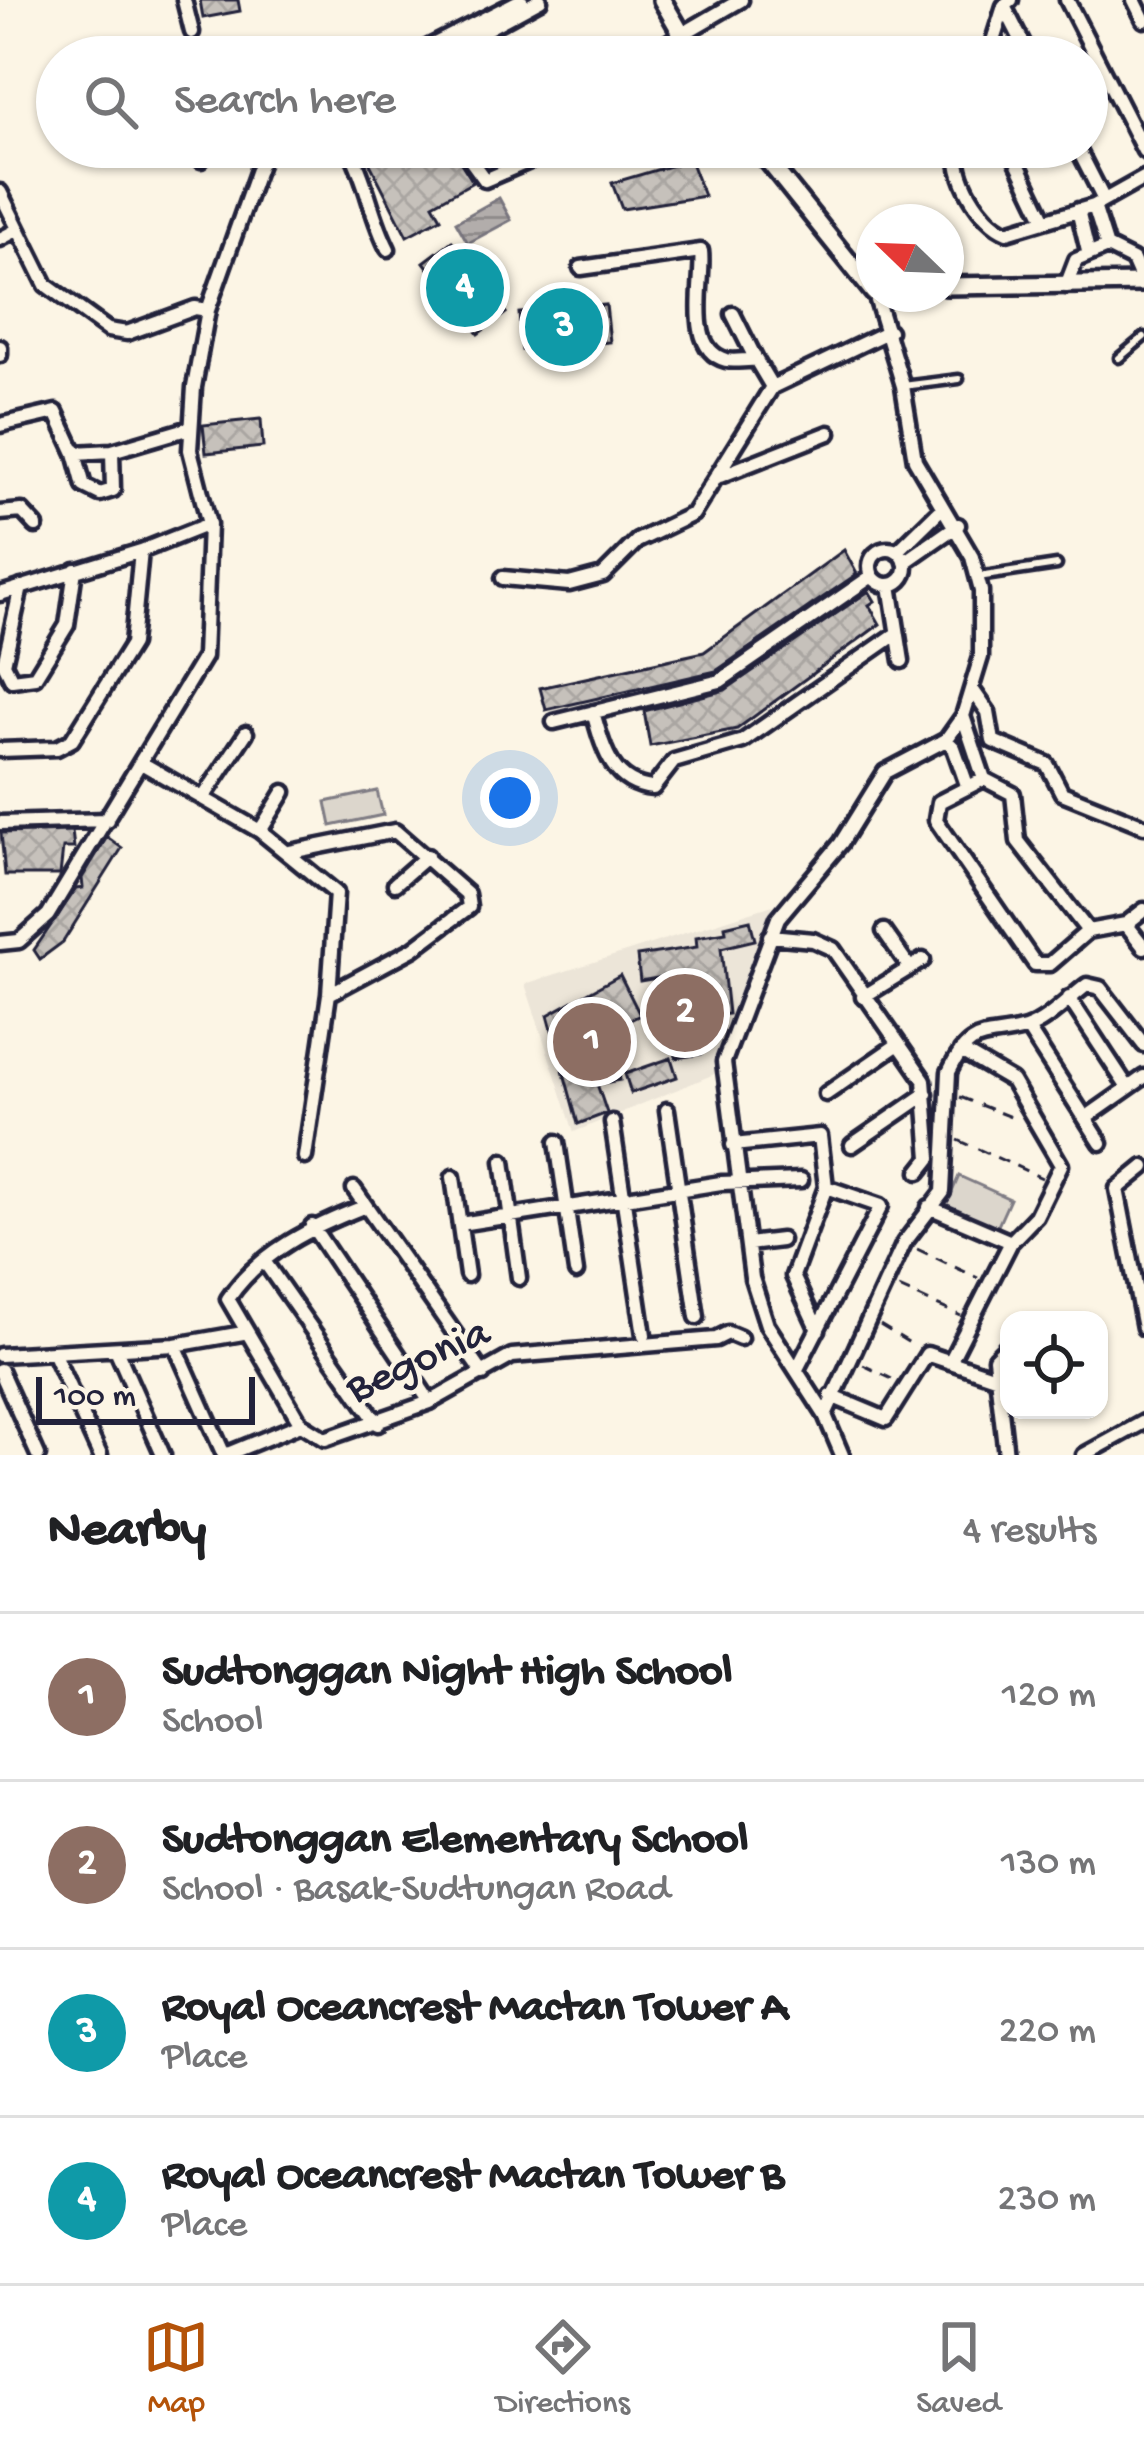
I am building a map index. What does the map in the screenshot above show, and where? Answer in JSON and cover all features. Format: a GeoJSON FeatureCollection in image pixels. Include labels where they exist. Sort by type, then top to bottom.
{"type":"FeatureCollection","features":[{"type":"Feature","properties":{"kind":"street"},"geometry":{"type":"LineString","coordinates":[[184,0],[191,32]]}},
{"type":"Feature","properties":{"kind":"street"},"geometry":{"type":"LineString","coordinates":[[464,36],[521,0]]}},
{"type":"Feature","properties":{"kind":"street"},"geometry":{"type":"LineString","coordinates":[[469,36],[540,0]]}},
{"type":"Feature","properties":{"kind":"street"},"geometry":{"type":"LineString","coordinates":[[662,0],[683,36]]}},
{"type":"Feature","properties":{"kind":"street"},"geometry":{"type":"LineString","coordinates":[[675,36],[741,0]]}},
{"type":"Feature","properties":{"kind":"street"},"geometry":{"type":"LineString","coordinates":[[1067,0],[1085,36]]}},
{"type":"Feature","properties":{"kind":"street"},"geometry":{"type":"LineString","coordinates":[[1134,0],[1144,20]]}},
{"type":"Feature","properties":{"kind":"street"},"geometry":{"type":"LineString","coordinates":[[996,36],[1008,3]]}},
{"type":"Feature","properties":{"kind":"street"},"geometry":{"type":"LineString","coordinates":[[1008,3],[1021,36]]}},
{"type":"Feature","properties":{"kind":"street"},"geometry":{"type":"LineString","coordinates":[[1108,80],[1144,151]]}},
{"type":"Feature","properties":{"kind":"street"},"geometry":{"type":"LineString","coordinates":[[0,943],[20,941],[48,915],[204,657],[209,524],[194,471],[190,428],[208,310],[259,168]]}},
{"type":"Feature","properties":{"kind":"street"},"geometry":{"type":"LineString","coordinates":[[359,168],[370,190],[370,215],[388,249]]}},
{"type":"Feature","properties":{"kind":"street"},"geometry":{"type":"LineString","coordinates":[[476,168],[485,180],[513,168]]}},
{"type":"Feature","properties":{"kind":"street"},"geometry":{"type":"LineString","coordinates":[[774,168],[856,271]]}},
{"type":"Feature","properties":{"kind":"street"},"geometry":{"type":"LineString","coordinates":[[956,168],[998,229],[1007,232],[1099,203],[1144,178]]}},
{"type":"Feature","properties":{"kind":"street"},"geometry":{"type":"LineString","coordinates":[[1020,168],[1044,218]]}},
{"type":"Feature","properties":{"kind":"street"},"geometry":{"type":"LineString","coordinates":[[1085,168],[1099,203],[1107,247]]}},
{"type":"Feature","properties":{"kind":"street"},"geometry":{"type":"LineString","coordinates":[[0,192],[46,285],[108,330],[127,334],[195,308],[208,310]]}},
{"type":"Feature","properties":{"kind":"street"},"geometry":{"type":"LineString","coordinates":[[1078,210],[1088,251]]}},
{"type":"Feature","properties":{"kind":"street"},"geometry":{"type":"LineString","coordinates":[[0,239],[17,230]]}},
{"type":"Feature","properties":{"kind":"street"},"geometry":{"type":"LineString","coordinates":[[964,286],[1066,286],[1143,284],[1133,260],[1107,247],[1088,251],[1076,260],[1066,286]]}},
{"type":"Feature","properties":{"kind":"street"},"geometry":{"type":"LineString","coordinates":[[581,268],[701,250],[704,278],[696,305],[709,347],[728,361],[756,360]]}},
{"type":"Feature","properties":{"kind":"street"},"geometry":{"type":"LineString","coordinates":[[842,1455],[825,1415],[770,1332],[748,1244],[724,1062],[778,918],[841,843],[885,772],[946,740],[963,716],[981,657],[977,577],[958,525],[942,508],[915,460],[903,386],[881,312]]}},
{"type":"Feature","properties":{"kind":"street"},"geometry":{"type":"LineString","coordinates":[[733,314],[772,387]]}},
{"type":"Feature","properties":{"kind":"street"},"geometry":{"type":"LineString","coordinates":[[503,578],[568,584],[603,575],[637,541],[694,514],[772,387],[889,331]]}},
{"type":"Feature","properties":{"kind":"street"},"geometry":{"type":"LineString","coordinates":[[0,425],[56,412],[84,486],[100,494],[112,490],[116,479],[112,452]]}},
{"type":"Feature","properties":{"kind":"street"},"geometry":{"type":"LineString","coordinates":[[75,453],[112,452],[190,428]]}},
{"type":"Feature","properties":{"kind":"street"},"geometry":{"type":"LineString","coordinates":[[720,476],[829,433]]}},
{"type":"Feature","properties":{"kind":"street"},"geometry":{"type":"LineString","coordinates":[[890,585],[904,574],[901,557],[942,508]]}},
{"type":"Feature","properties":{"kind":"street"},"geometry":{"type":"LineString","coordinates":[[0,513],[22,511],[36,526]]}},
{"type":"Feature","properties":{"kind":"street"},"geometry":{"type":"LineString","coordinates":[[0,594],[141,551],[209,524]]}},
{"type":"Feature","properties":{"kind":"street"},"geometry":{"type":"LineString","coordinates":[[554,722],[720,681],[872,576],[875,554],[901,557],[958,525]]}},
{"type":"Feature","properties":{"kind":"street"},"geometry":{"type":"LineString","coordinates":[[0,750],[57,748],[72,740],[128,655],[141,551]]}},
{"type":"Feature","properties":{"kind":"street"},"geometry":{"type":"LineString","coordinates":[[21,587],[4,664],[12,680],[24,681],[35,677],[67,625],[75,570]]}},
{"type":"Feature","properties":{"kind":"street"},"geometry":{"type":"LineString","coordinates":[[872,576],[890,585]]}},
{"type":"Feature","properties":{"kind":"street"},"geometry":{"type":"LineString","coordinates":[[890,585],[902,662]]}},
{"type":"Feature","properties":{"kind":"street"},"geometry":{"type":"LineString","coordinates":[[592,712],[612,766],[625,779],[653,788],[674,761],[742,740],[896,634]]}},
{"type":"Feature","properties":{"kind":"street"},"geometry":{"type":"LineString","coordinates":[[972,689],[988,712],[993,740],[1047,764],[1062,793],[1144,826]]}},
{"type":"Feature","properties":{"kind":"street"},"geometry":{"type":"LineString","coordinates":[[963,716],[987,779],[1013,794],[1018,841],[1088,931]]}},
{"type":"Feature","properties":{"kind":"street"},"geometry":{"type":"LineString","coordinates":[[203,798],[246,733]]}},
{"type":"Feature","properties":{"kind":"street"},"geometry":{"type":"LineString","coordinates":[[946,740],[967,785]]}},
{"type":"Feature","properties":{"kind":"street"},"geometry":{"type":"LineString","coordinates":[[143,764],[260,831],[336,892],[329,994],[305,1157]]}},
{"type":"Feature","properties":{"kind":"street"},"geometry":{"type":"LineString","coordinates":[[987,779],[940,802],[936,820],[1042,968],[1088,931],[1126,924],[1144,910]]}},
{"type":"Feature","properties":{"kind":"street"},"geometry":{"type":"LineString","coordinates":[[260,831],[284,792]]}},
{"type":"Feature","properties":{"kind":"street"},"geometry":{"type":"LineString","coordinates":[[0,823],[106,820]]}},
{"type":"Feature","properties":{"kind":"street"},"geometry":{"type":"LineString","coordinates":[[290,852],[395,831],[463,887],[469,907],[413,949],[329,994]]}},
{"type":"Feature","properties":{"kind":"street"},"geometry":{"type":"LineString","coordinates":[[395,884],[427,856]]}},
{"type":"Feature","properties":{"kind":"street"},"geometry":{"type":"LineString","coordinates":[[1126,924],[1144,947]]}},
{"type":"Feature","properties":{"kind":"street"},"geometry":{"type":"LineString","coordinates":[[863,997],[917,964],[884,931]]}},
{"type":"Feature","properties":{"kind":"street"},"geometry":{"type":"LineString","coordinates":[[770,936],[824,943],[924,1080],[930,1157],[919,1172]]}},
{"type":"Feature","properties":{"kind":"street"},"geometry":{"type":"LineString","coordinates":[[825,1415],[904,1243],[943,1192],[949,1072],[961,1051],[979,1034],[1028,1029],[1087,985],[1100,988],[1144,1045]]}},
{"type":"Feature","properties":{"kind":"street"},"geometry":{"type":"LineString","coordinates":[[1070,998],[1128,1088]]}},
{"type":"Feature","properties":{"kind":"street"},"geometry":{"type":"LineString","coordinates":[[1028,1029],[1101,1143]]}},
{"type":"Feature","properties":{"kind":"street"},"geometry":{"type":"LineString","coordinates":[[826,1094],[898,1045]]}},
{"type":"Feature","properties":{"kind":"street"},"geometry":{"type":"LineString","coordinates":[[950,1362],[1011,1242],[1036,1216],[1061,1165],[1012,1081],[961,1051]]}},
{"type":"Feature","properties":{"kind":"street"},"geometry":{"type":"LineString","coordinates":[[1087,1117],[1144,1077]]}},
{"type":"Feature","properties":{"kind":"street"},"geometry":{"type":"LineString","coordinates":[[852,1145],[926,1094]]}},
{"type":"Feature","properties":{"kind":"street"},"geometry":{"type":"LineString","coordinates":[[667,1110],[697,1317]]}},
{"type":"Feature","properties":{"kind":"street"},"geometry":{"type":"LineString","coordinates":[[611,1122],[644,1335]]}},
{"type":"Feature","properties":{"kind":"street"},"geometry":{"type":"LineString","coordinates":[[734,1144],[818,1134],[826,1187],[793,1276],[818,1330]]}},
{"type":"Feature","properties":{"kind":"street"},"geometry":{"type":"LineString","coordinates":[[557,1142],[576,1272]]}},
{"type":"Feature","properties":{"kind":"street"},"geometry":{"type":"LineString","coordinates":[[502,1161],[519,1278]]}},
{"type":"Feature","properties":{"kind":"street"},"geometry":{"type":"LineString","coordinates":[[1144,1167],[1117,1189],[1144,1328]]}},
{"type":"Feature","properties":{"kind":"street"},"geometry":{"type":"LineString","coordinates":[[453,1177],[467,1275]]}},
{"type":"Feature","properties":{"kind":"street"},"geometry":{"type":"LineString","coordinates":[[460,1224],[801,1180]]}},
{"type":"Feature","properties":{"kind":"street"},"geometry":{"type":"LineString","coordinates":[[797,1369],[881,1206],[826,1187]]}},
{"type":"Feature","properties":{"kind":"street"},"geometry":{"type":"LineString","coordinates":[[354,1189],[483,1374]]}},
{"type":"Feature","properties":{"kind":"street"},"geometry":{"type":"LineString","coordinates":[[175,1345],[224,1455],[301,1424],[243,1333],[228,1299],[264,1261],[312,1226],[366,1207]]}},
{"type":"Feature","properties":{"kind":"street"},"geometry":{"type":"LineString","coordinates":[[929,1207],[1011,1242]]}},
{"type":"Feature","properties":{"kind":"street"},"geometry":{"type":"LineString","coordinates":[[312,1226],[430,1402]]}},
{"type":"Feature","properties":{"kind":"street"},"geometry":{"type":"LineString","coordinates":[[748,1244],[781,1240]]}},
{"type":"Feature","properties":{"kind":"street"},"geometry":{"type":"LineString","coordinates":[[264,1261],[378,1424]]}},
{"type":"Feature","properties":{"kind":"street","name":"Begonia"},"geometry":{"type":"LineString","coordinates":[[301,1424],[334,1440],[430,1402],[512,1356],[770,1332]]}},
{"type":"Feature","properties":{"kind":"street"},"geometry":{"type":"LineString","coordinates":[[0,1355],[175,1345],[243,1333]]}},
{"type":"Feature","properties":{"kind":"street"},"geometry":{"type":"LineString","coordinates":[[116,1348],[163,1455]]}},
{"type":"Feature","properties":{"kind":"street"},"geometry":{"type":"LineString","coordinates":[[53,1352],[100,1455]]}},
{"type":"Feature","properties":{"kind":"street"},"geometry":{"type":"LineString","coordinates":[[1000,1353],[995,1358],[1006,1455]]}},
{"type":"Feature","properties":{"kind":"street"},"geometry":{"type":"LineString","coordinates":[[831,1396],[886,1419],[927,1354],[998,1378]]}},
{"type":"Feature","properties":{"kind":"street"},"geometry":{"type":"LineString","coordinates":[[0,1370],[38,1455]]}},
{"type":"Feature","properties":{"kind":"street"},"geometry":{"type":"LineString","coordinates":[[1084,1455],[1144,1422]]}},
{"type":"Feature","properties":{"kind":"lane"},"geometry":{"type":"LineString","coordinates":[[1119,358],[1144,337]]}},
{"type":"Feature","properties":{"kind":"lane"},"geometry":{"type":"LineString","coordinates":[[903,386],[959,379]]}},
{"type":"Feature","properties":{"kind":"lane"},"geometry":{"type":"LineString","coordinates":[[977,577],[1057,565]]}},
{"type":"Feature","properties":{"kind":"path"},"geometry":{"type":"LineString","coordinates":[[947,1092],[1042,1130]]}},
{"type":"Feature","properties":{"kind":"path"},"geometry":{"type":"LineString","coordinates":[[945,1134],[1054,1183]]}},
{"type":"Feature","properties":{"kind":"path"},"geometry":{"type":"LineString","coordinates":[[904,1243],[990,1284]]}},
{"type":"Feature","properties":{"kind":"path"},"geometry":{"type":"LineString","coordinates":[[886,1282],[971,1320]]}},
{"type":"Feature","properties":{"kind":"path"},"geometry":{"type":"LineString","coordinates":[[869,1318],[927,1354]]}},
{"type":"Feature","properties":{"kind":"path"},"geometry":{"type":"LineString","coordinates":[[850,1359],[907,1386]]}},
{"type":"Feature","properties":{"kind":"shaded area"},"geometry":{"type":"Polygon","coordinates":[[[499,198],[511,220],[468,243],[456,222],[499,198]]]}},
{"type":"Feature","properties":{"kind":"shaded area"},"geometry":{"type":"Polygon","coordinates":[[[377,791],[383,815],[331,826],[326,802],[377,791]]]}},
{"type":"Feature","properties":{"kind":"shaded area"},"geometry":{"type":"Polygon","coordinates":[[[773,905],[717,1073],[574,1132],[525,984],[773,905]]]}},
{"type":"Feature","properties":{"kind":"shaded area"},"geometry":{"type":"Polygon","coordinates":[[[959,1176],[1010,1199],[996,1230],[945,1208],[959,1176]]]}},
{"type":"Feature","properties":{"kind":"building"},"geometry":{"type":"Polygon","coordinates":[[[200,0],[238,0],[240,11],[203,18],[200,0]]]}},
{"type":"Feature","properties":{"kind":"building"},"geometry":{"type":"Polygon","coordinates":[[[372,168],[464,168],[473,182],[433,204],[441,218],[407,236],[372,168]]]}},
{"type":"Feature","properties":{"kind":"building"},"geometry":{"type":"Polygon","coordinates":[[[663,168],[693,168],[704,196],[622,209],[612,183],[663,168]]]}},
{"type":"Feature","properties":{"kind":"building"},"geometry":{"type":"Polygon","coordinates":[[[452,241],[506,313],[478,334],[424,262],[452,241]]]}},
{"type":"Feature","properties":{"kind":"building"},"geometry":{"type":"Polygon","coordinates":[[[606,305],[610,342],[522,350],[519,313],[606,305]]]}},
{"type":"Feature","properties":{"kind":"building"},"geometry":{"type":"Polygon","coordinates":[[[261,419],[263,447],[206,453],[203,425],[261,419]]]}},
{"type":"Feature","properties":{"kind":"building"},"geometry":{"type":"Polygon","coordinates":[[[844,550],[857,574],[716,671],[546,710],[540,688],[704,652],[844,550]]]}},
{"type":"Feature","properties":{"kind":"building"},"geometry":{"type":"Polygon","coordinates":[[[869,591],[875,601],[869,605],[880,624],[737,729],[650,746],[644,711],[725,690],[869,591]]]}},
{"type":"Feature","properties":{"kind":"building"},"geometry":{"type":"Polygon","coordinates":[[[72,831],[74,848],[63,848],[60,875],[5,875],[1,833],[72,831]]]}},
{"type":"Feature","properties":{"kind":"building"},"geometry":{"type":"Polygon","coordinates":[[[107,837],[122,848],[63,942],[40,959],[34,950],[76,889],[83,888],[82,878],[107,837]]]}},
{"type":"Feature","properties":{"kind":"building"},"geometry":{"type":"Polygon","coordinates":[[[750,920],[755,940],[721,948],[728,1014],[697,1018],[701,1054],[676,1058],[669,976],[640,981],[637,956],[697,947],[696,937],[726,932],[725,926],[750,920]]]}},
{"type":"Feature","properties":{"kind":"building"},"geometry":{"type":"Polygon","coordinates":[[[620,975],[640,1015],[612,1029],[620,1080],[597,1084],[607,1113],[578,1124],[548,1015],[620,975]]]}},
{"type":"Feature","properties":{"kind":"building"},"geometry":{"type":"Polygon","coordinates":[[[671,1058],[677,1077],[631,1093],[625,1074],[671,1058]]]}},
{"type":"Feature","properties":{"kind":"place","name":"Royal Oceancrest Mactan Tower B"},"geometry":{"type":"Point","coordinates":[465,288]}},
{"type":"Feature","properties":{"kind":"place","name":"Royal Oceancrest Mactan Tower A"},"geometry":{"type":"Point","coordinates":[564,327]}},
{"type":"Feature","properties":{"kind":"place","name":"Sudtonggan Elementary School"},"geometry":{"type":"Point","coordinates":[685,1013]}},
{"type":"Feature","properties":{"kind":"place","name":"Sudtonggan Night High School"},"geometry":{"type":"Point","coordinates":[592,1042]}}]}
